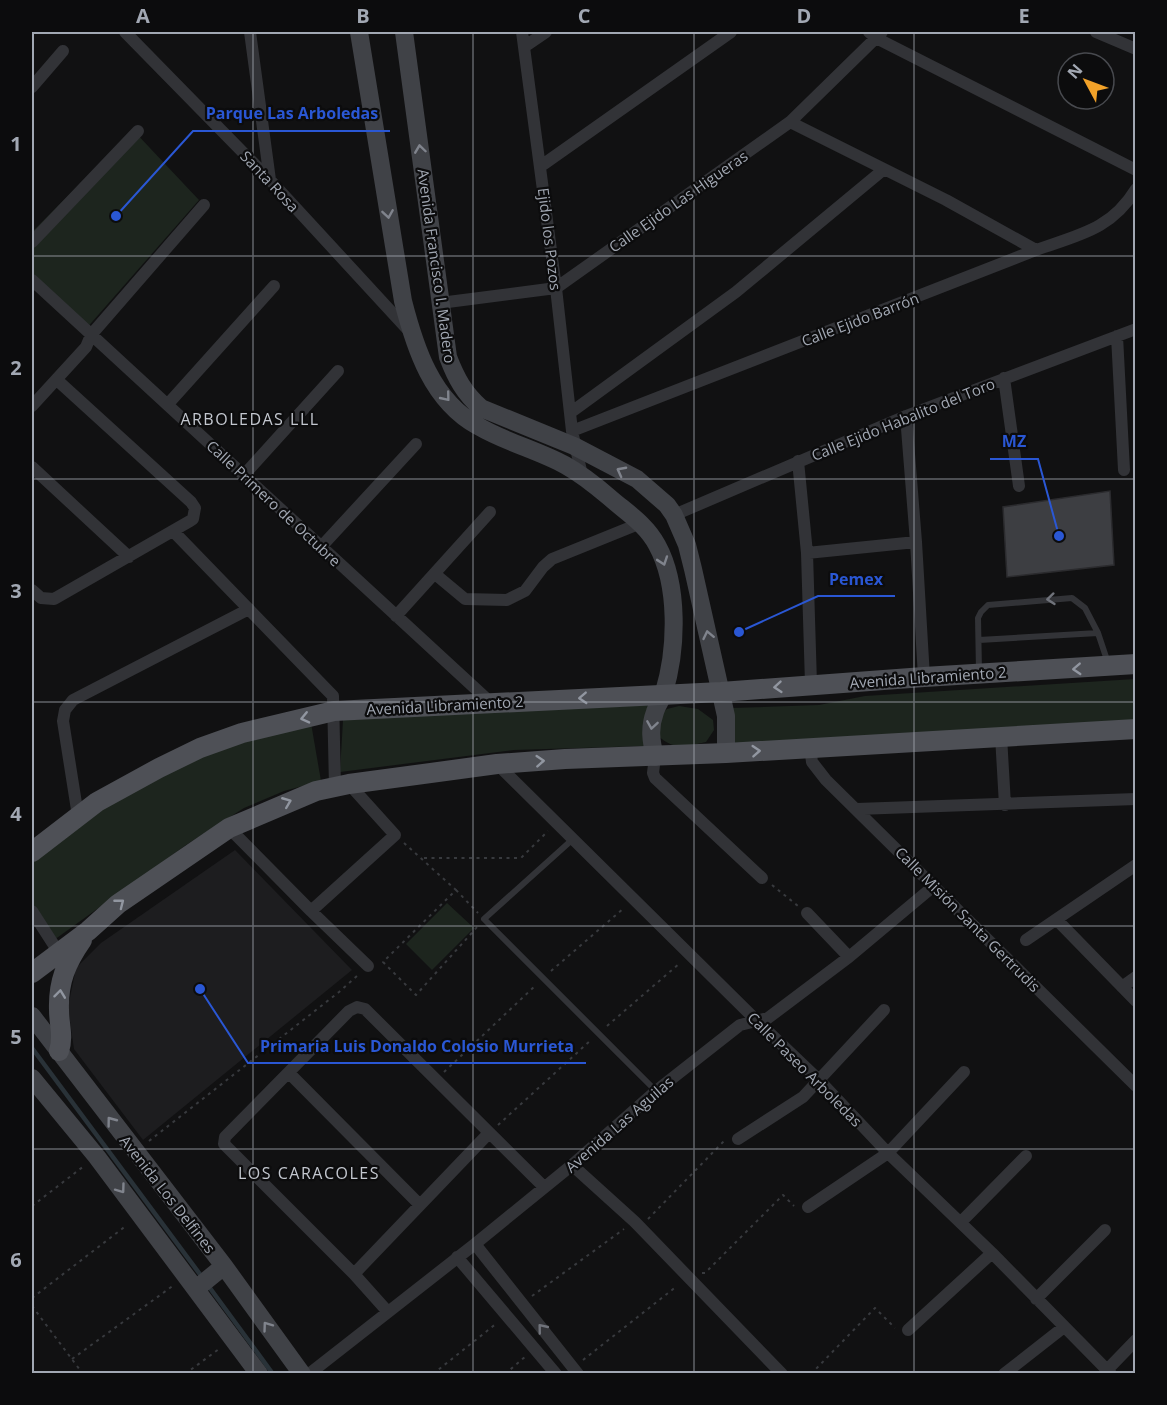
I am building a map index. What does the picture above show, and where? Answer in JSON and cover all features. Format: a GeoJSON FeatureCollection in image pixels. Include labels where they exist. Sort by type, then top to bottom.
{"type":"FeatureCollection","features":[{"type":"Feature","properties":{"kind":"main road","name":"Avenida Libramiento 2"},"geometry":{"type":"LineString","coordinates":[[32,852],[78,816],[118,790],[200,748],[242,733],[334,711],[721,692],[811,684],[1136,664]]}},
{"type":"Feature","properties":{"kind":"main road"},"geometry":{"type":"LineString","coordinates":[[32,973],[88,931],[118,904],[230,828],[316,790],[497,764],[1136,729]]}},
{"type":"Feature","properties":{"kind":"main road"},"geometry":{"type":"LineString","coordinates":[[59,1051],[63,1040],[59,1011],[61,988],[68,960],[88,931]]}},
{"type":"Feature","properties":{"kind":"street","name":"Santa Rosa"},"geometry":{"type":"LineString","coordinates":[[124,32],[270,180],[412,334]]}},
{"type":"Feature","properties":{"kind":"street"},"geometry":{"type":"LineString","coordinates":[[250,32],[270,180]]}},
{"type":"Feature","properties":{"kind":"street","name":"Avenida Francisco I. Madero"},"geometry":{"type":"LineString","coordinates":[[359,32],[403,301],[412,334],[428,374],[459,413],[476,426],[565,465],[582,475],[641,523],[656,542],[669,577],[673,610],[673,637],[664,694]]}},
{"type":"Feature","properties":{"kind":"street","name":"Avenida Francisco I. Madero"},"geometry":{"type":"LineString","coordinates":[[404,32],[448,357],[456,380],[481,408],[573,439],[637,479],[654,492],[674,515],[687,544],[721,692]]}},
{"type":"Feature","properties":{"kind":"street","name":"Ejido los Pozos"},"geometry":{"type":"LineString","coordinates":[[522,32],[541,166],[573,439],[582,475]]}},
{"type":"Feature","properties":{"kind":"street"},"geometry":{"type":"LineString","coordinates":[[524,47],[546,32]]}},
{"type":"Feature","properties":{"kind":"street"},"geometry":{"type":"LineString","coordinates":[[541,166],[731,32]]}},
{"type":"Feature","properties":{"kind":"street"},"geometry":{"type":"LineString","coordinates":[[1096,32],[1136,49]]}},
{"type":"Feature","properties":{"kind":"street"},"geometry":{"type":"LineString","coordinates":[[876,34],[1136,170]]}},
{"type":"Feature","properties":{"kind":"street","name":"Calle Ejido Las Higueras"},"geometry":{"type":"LineString","coordinates":[[440,303],[556,288],[790,122],[876,34]]}},
{"type":"Feature","properties":{"kind":"street"},"geometry":{"type":"LineString","coordinates":[[32,87],[63,51]]}},
{"type":"Feature","properties":{"kind":"street"},"geometry":{"type":"LineString","coordinates":[[790,122],[946,200],[1036,250]]}},
{"type":"Feature","properties":{"kind":"street"},"geometry":{"type":"LineString","coordinates":[[32,242],[138,131]]}},
{"type":"Feature","properties":{"kind":"street"},"geometry":{"type":"LineString","coordinates":[[570,413],[736,292],[884,170]]}},
{"type":"Feature","properties":{"kind":"street","name":"Calle Ejido Barrón"},"geometry":{"type":"LineString","coordinates":[[573,439],[1036,250],[1093,230],[1113,218],[1136,189]]}},
{"type":"Feature","properties":{"kind":"street"},"geometry":{"type":"LineString","coordinates":[[32,406],[87,347],[91,334],[204,205]]}},
{"type":"Feature","properties":{"kind":"street","name":"Calle Primero de Octubre"},"geometry":{"type":"LineString","coordinates":[[32,282],[168,404],[243,476],[490,702]]}},
{"type":"Feature","properties":{"kind":"street"},"geometry":{"type":"LineString","coordinates":[[168,404],[274,286]]}},
{"type":"Feature","properties":{"kind":"street","name":"Calle Ejido Habalito del Toro"},"geometry":{"type":"LineString","coordinates":[[674,515],[906,416],[1136,329]]}},
{"type":"Feature","properties":{"kind":"street"},"geometry":{"type":"LineString","coordinates":[[1118,336],[1124,470]]}},
{"type":"Feature","properties":{"kind":"street"},"geometry":{"type":"LineString","coordinates":[[243,476],[338,371]]}},
{"type":"Feature","properties":{"kind":"street"},"geometry":{"type":"LineString","coordinates":[[1005,378],[1019,486]]}},
{"type":"Feature","properties":{"kind":"street"},"geometry":{"type":"LineString","coordinates":[[36,594],[54,599],[190,522],[193,519],[195,508],[57,380]]}},
{"type":"Feature","properties":{"kind":"street"},"geometry":{"type":"LineString","coordinates":[[906,416],[924,677]]}},
{"type":"Feature","properties":{"kind":"street"},"geometry":{"type":"LineString","coordinates":[[321,547],[416,444]]}},
{"type":"Feature","properties":{"kind":"street"},"geometry":{"type":"LineString","coordinates":[[798,461],[807,553],[811,684]]}},
{"type":"Feature","properties":{"kind":"street"},"geometry":{"type":"LineString","coordinates":[[32,467],[129,557]]}},
{"type":"Feature","properties":{"kind":"street"},"geometry":{"type":"LineString","coordinates":[[396,615],[490,512]]}},
{"type":"Feature","properties":{"kind":"street"},"geometry":{"type":"LineString","coordinates":[[435,574],[465,599],[507,600],[525,591],[552,559],[641,523]]}},
{"type":"Feature","properties":{"kind":"street"},"geometry":{"type":"LineString","coordinates":[[173,531],[333,696],[342,785],[395,835],[312,911]]}},
{"type":"Feature","properties":{"kind":"street"},"geometry":{"type":"LineString","coordinates":[[807,553],[916,542]]}},
{"type":"Feature","properties":{"kind":"street"},"geometry":{"type":"LineString","coordinates":[[78,816],[63,721],[65,710],[73,700],[249,609]]}},
{"type":"Feature","properties":{"kind":"street"},"geometry":{"type":"LineString","coordinates":[[721,692],[726,716],[726,753]]}},
{"type":"Feature","properties":{"kind":"street"},"geometry":{"type":"LineString","coordinates":[[664,694],[651,725],[655,778],[762,878]]}},
{"type":"Feature","properties":{"kind":"street"},"geometry":{"type":"LineString","coordinates":[[1001,736],[1005,805]]}},
{"type":"Feature","properties":{"kind":"street","name":"Calle Misión Santa Gertrudis"},"geometry":{"type":"LineString","coordinates":[[810,747],[812,762],[826,780],[1136,1086]]}},
{"type":"Feature","properties":{"kind":"street","name":"Calle Paseo Arboledas"},"geometry":{"type":"LineString","coordinates":[[497,764],[819,1080],[888,1153],[961,1222],[1109,1372]]}},
{"type":"Feature","properties":{"kind":"street"},"geometry":{"type":"LineString","coordinates":[[857,809],[1136,799]]}},
{"type":"Feature","properties":{"kind":"street"},"geometry":{"type":"LineString","coordinates":[[230,828],[368,966]]}},
{"type":"Feature","properties":{"kind":"street"},"geometry":{"type":"LineString","coordinates":[[1026,940],[1136,864]]}},
{"type":"Feature","properties":{"kind":"street","name":"Avenida Las Aguilas"},"geometry":{"type":"LineString","coordinates":[[309,1374],[475,1244],[572,1165],[656,1091],[740,1024],[768,1018],[849,957],[934,885]]}},
{"type":"Feature","properties":{"kind":"street"},"geometry":{"type":"LineString","coordinates":[[32,911],[58,953]]}},
{"type":"Feature","properties":{"kind":"street"},"geometry":{"type":"LineString","coordinates":[[807,913],[849,957]]}},
{"type":"Feature","properties":{"kind":"street"},"geometry":{"type":"LineString","coordinates":[[1057,920],[1136,1001]]}},
{"type":"Feature","properties":{"kind":"street"},"geometry":{"type":"LineString","coordinates":[[1122,987],[1136,977]]}},
{"type":"Feature","properties":{"kind":"street"},"geometry":{"type":"LineString","coordinates":[[388,1312],[354,1274],[224,1144],[225,1137],[350,1011],[357,1007],[364,1010],[544,1187]]}},
{"type":"Feature","properties":{"kind":"street"},"geometry":{"type":"LineString","coordinates":[[738,1139],[803,1097],[884,1010]]}},
{"type":"Feature","properties":{"kind":"street","name":"Avenida Los Delfines"},"geometry":{"type":"LineString","coordinates":[[32,1016],[224,1266],[302,1374]]}},
{"type":"Feature","properties":{"kind":"street"},"geometry":{"type":"LineString","coordinates":[[802,1207],[888,1153],[964,1072]]}},
{"type":"Feature","properties":{"kind":"street"},"geometry":{"type":"LineString","coordinates":[[290,1073],[420,1205]]}},
{"type":"Feature","properties":{"kind":"street"},"geometry":{"type":"LineString","coordinates":[[32,1078],[97,1156],[259,1374]]}},
{"type":"Feature","properties":{"kind":"street"},"geometry":{"type":"LineString","coordinates":[[354,1274],[489,1133]]}},
{"type":"Feature","properties":{"kind":"street"},"geometry":{"type":"LineString","coordinates":[[961,1222],[1026,1156]]}},
{"type":"Feature","properties":{"kind":"street"},"geometry":{"type":"LineString","coordinates":[[572,1165],[689,1276],[782,1374]]}},
{"type":"Feature","properties":{"kind":"street"},"geometry":{"type":"LineString","coordinates":[[1036,1299],[1105,1230]]}},
{"type":"Feature","properties":{"kind":"street"},"geometry":{"type":"LineString","coordinates":[[475,1244],[576,1371]]}},
{"type":"Feature","properties":{"kind":"street"},"geometry":{"type":"LineString","coordinates":[[908,1330],[992,1253]]}},
{"type":"Feature","properties":{"kind":"street"},"geometry":{"type":"LineString","coordinates":[[457,1257],[556,1374]]}},
{"type":"Feature","properties":{"kind":"street"},"geometry":{"type":"LineString","coordinates":[[192,1282],[224,1266]]}},
{"type":"Feature","properties":{"kind":"street"},"geometry":{"type":"LineString","coordinates":[[1004,1374],[1064,1327]]}},
{"type":"Feature","properties":{"kind":"street"},"geometry":{"type":"LineString","coordinates":[[1109,1372],[1136,1340]]}},
{"type":"Feature","properties":{"kind":"lane"},"geometry":{"type":"LineString","coordinates":[[979,673],[978,618],[988,605],[1066,597],[1079,602],[1085,608],[1098,633],[1109,666]]}},
{"type":"Feature","properties":{"kind":"lane"},"geometry":{"type":"LineString","coordinates":[[979,640],[1098,633]]}},
{"type":"Feature","properties":{"kind":"lane"},"geometry":{"type":"LineString","coordinates":[[573,838],[484,919],[656,1091]]}},
{"type":"Feature","properties":{"kind":"path"},"geometry":{"type":"LineString","coordinates":[[422,858],[521,858],[556,822]]}},
{"type":"Feature","properties":{"kind":"path"},"geometry":{"type":"LineString","coordinates":[[395,835],[456,890],[484,919],[416,995],[383,962],[456,890]]}},
{"type":"Feature","properties":{"kind":"path"},"geometry":{"type":"LineString","coordinates":[[762,878],[807,913]]}},
{"type":"Feature","properties":{"kind":"path"},"geometry":{"type":"LineString","coordinates":[[436,1080],[544,978],[634,898]]}},
{"type":"Feature","properties":{"kind":"path"},"geometry":{"type":"LineString","coordinates":[[489,1133],[597,1034],[690,954]]}},
{"type":"Feature","properties":{"kind":"path"},"geometry":{"type":"LineString","coordinates":[[135,1152],[330,1000],[368,966]]}},
{"type":"Feature","properties":{"kind":"path"},"geometry":{"type":"LineString","coordinates":[[32,1206],[97,1156]]}},
{"type":"Feature","properties":{"kind":"path"},"geometry":{"type":"LineString","coordinates":[[576,1371],[693,1272],[705,1273],[783,1195],[802,1207]]}},
{"type":"Feature","properties":{"kind":"path"},"geometry":{"type":"LineString","coordinates":[[32,1298],[140,1216]]}},
{"type":"Feature","properties":{"kind":"path"},"geometry":{"type":"LineString","coordinates":[[72,1359],[192,1282]]}},
{"type":"Feature","properties":{"kind":"path"},"geometry":{"type":"LineString","coordinates":[[32,1306],[81,1373]]}},
{"type":"Feature","properties":{"kind":"path"},"geometry":{"type":"LineString","coordinates":[[811,1374],[875,1308],[902,1335],[908,1330]]}},
{"type":"Feature","properties":{"kind":"path"},"geometry":{"type":"LineString","coordinates":[[32,1317],[37,1313]]}},
{"type":"Feature","properties":{"kind":"path"},"geometry":{"type":"LineString","coordinates":[[433,1374],[506,1316]]}},
{"type":"Feature","properties":{"kind":"path"},"geometry":{"type":"LineString","coordinates":[[185,1374],[233,1339]]}},
{"type":"Feature","properties":{"kind":"path"},"geometry":{"type":"LineString","coordinates":[[504,1374],[534,1349]]}},
{"type":"Feature","properties":{"kind":"shaded area"},"geometry":{"type":"Polygon","coordinates":[[[133,130],[199,200],[85,330],[32,280],[32,232],[133,130]]]}},
{"type":"Feature","properties":{"kind":"shaded area"},"geometry":{"type":"Polygon","coordinates":[[[1135,679],[1135,726],[840,741],[735,743],[732,708],[819,705],[865,696],[1135,679]]]}},
{"type":"Feature","properties":{"kind":"shaded area"},"geometry":{"type":"Polygon","coordinates":[[[655,703],[645,746],[514,750],[340,772],[343,720],[655,703]]]}},
{"type":"Feature","properties":{"kind":"shaded area"},"geometry":{"type":"Polygon","coordinates":[[[679,706],[698,709],[713,720],[714,730],[706,742],[680,746],[669,744],[658,736],[659,716],[667,709],[679,706]]]}},
{"type":"Feature","properties":{"kind":"shaded area"},"geometry":{"type":"Polygon","coordinates":[[[311,723],[321,781],[284,791],[244,808],[186,845],[54,940],[32,906],[32,863],[129,790],[205,751],[311,723]]]}},
{"type":"Feature","properties":{"kind":"shaded area"},"geometry":{"type":"Polygon","coordinates":[[[235,850],[352,970],[143,1140],[74,1049],[68,1007],[76,968],[101,943],[235,850]]]}},
{"type":"Feature","properties":{"kind":"shaded area"},"geometry":{"type":"Polygon","coordinates":[[[447,903],[474,928],[432,970],[406,944],[447,903]]]}},
{"type":"Feature","properties":{"kind":"building"},"geometry":{"type":"Polygon","coordinates":[[[1110,491],[1114,565],[1007,577],[1003,507],[1110,491]]]}},
{"type":"Feature","properties":{"kind":"waterway"},"geometry":{"type":"LineString","coordinates":[[32,1048],[202,1277]]}},
{"type":"Feature","properties":{"kind":"waterway"},"geometry":{"type":"LineString","coordinates":[[207,1284],[273,1374]]}},
{"type":"Feature","properties":{"kind":"place","name":"Parque Las Arboledas"},"geometry":{"type":"Point","coordinates":[116,216]}},
{"type":"Feature","properties":{"kind":"place","name":"MZ"},"geometry":{"type":"Point","coordinates":[1059,536]}},
{"type":"Feature","properties":{"kind":"place","name":"Pemex"},"geometry":{"type":"Point","coordinates":[739,632]}},
{"type":"Feature","properties":{"kind":"place","name":"Primaria Luis Donaldo Colosio Murrieta"},"geometry":{"type":"Point","coordinates":[200,989]}},
{"type":"Feature","properties":{"kind":"district","name":"ARBOLEDAS LLL"},"geometry":{"type":"Point","coordinates":[250,419]}},
{"type":"Feature","properties":{"kind":"district","name":"LOS CARACOLES"},"geometry":{"type":"Point","coordinates":[309,1173]}}]}
